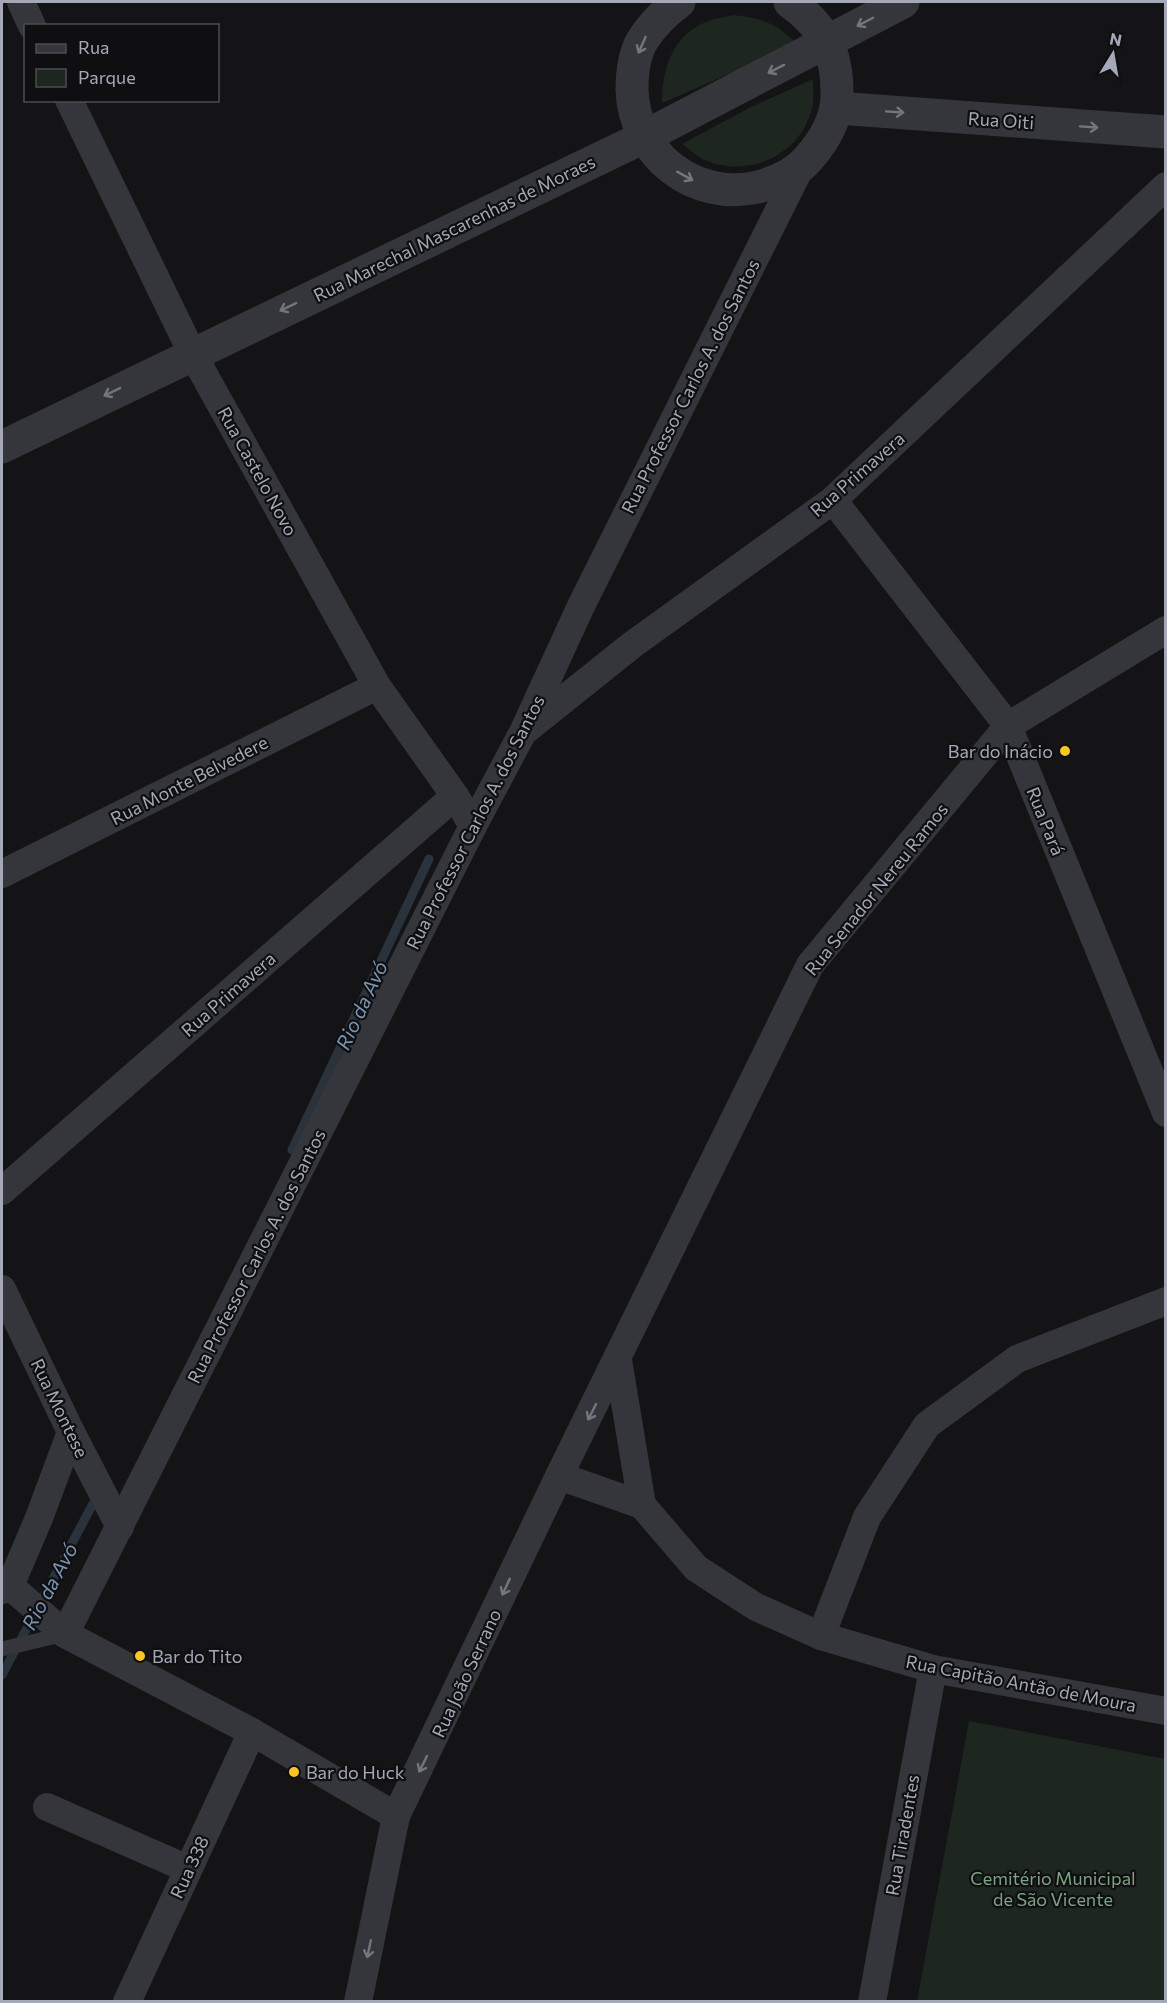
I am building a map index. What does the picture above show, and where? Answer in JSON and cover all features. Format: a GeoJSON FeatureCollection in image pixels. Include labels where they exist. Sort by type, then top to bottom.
{"type":"FeatureCollection","features":[{"type":"Feature","properties":{"kind":"street"},"geometry":{"type":"LineString","coordinates":[[21,2],[31,24]]}},
{"type":"Feature","properties":{"kind":"street"},"geometry":{"type":"LineString","coordinates":[[679,2],[660,16],[641,43],[632,74],[633,106],[644,137],[662,161],[686,178],[714,189],[744,190],[774,183],[800,168],[823,142],[837,108],[838,75],[828,42],[809,15],[790,2]]}},
{"type":"Feature","properties":{"kind":"street","name":"Rua Marechal Mascarenhas de Moraes"},"geometry":{"type":"LineString","coordinates":[[2,447],[192,353],[644,137],[903,2]]}},
{"type":"Feature","properties":{"kind":"street","name":"Rua Castelo Novo"},"geometry":{"type":"LineString","coordinates":[[70,102],[192,353],[377,686],[455,796],[473,826]]}},
{"type":"Feature","properties":{"kind":"street","name":"Rua Oiti"},"geometry":{"type":"LineString","coordinates":[[837,108],[1166,132]]}},
{"type":"Feature","properties":{"kind":"street","name":"Rua Professor Carlos A. dos Santos"},"geometry":{"type":"LineString","coordinates":[[59,1629],[120,1527],[473,826],[524,732],[580,606],[800,168]]}},
{"type":"Feature","properties":{"kind":"street","name":"Rua Primavera"},"geometry":{"type":"LineString","coordinates":[[524,732],[632,645],[833,500],[1166,186]]}},
{"type":"Feature","properties":{"kind":"street","name":"Rua Pará"},"geometry":{"type":"LineString","coordinates":[[833,500],[1008,726],[1166,1113]]}},
{"type":"Feature","properties":{"kind":"street","name":"Rua Senador Nereu Ramos"},"geometry":{"type":"LineString","coordinates":[[618,1360],[810,965],[1008,726],[1166,630]]}},
{"type":"Feature","properties":{"kind":"street","name":"Rua Monte Belvedere"},"geometry":{"type":"LineString","coordinates":[[2,874],[377,686]]}},
{"type":"Feature","properties":{"kind":"street","name":"Rua Primavera"},"geometry":{"type":"LineString","coordinates":[[2,1191],[455,796]]}},
{"type":"Feature","properties":{"kind":"street","name":"Rua Montese"},"geometry":{"type":"LineString","coordinates":[[2,1289],[120,1527]]}},
{"type":"Feature","properties":{"kind":"street"},"geometry":{"type":"LineString","coordinates":[[820,1636],[867,1517],[927,1425],[1017,1359],[1166,1301]]}},
{"type":"Feature","properties":{"kind":"street"},"geometry":{"type":"LineString","coordinates":[[559,1476],[642,1505],[618,1360]]}},
{"type":"Feature","properties":{"kind":"street","name":"Rua João Serrano"},"geometry":{"type":"LineString","coordinates":[[358,2001],[396,1816],[559,1476],[618,1360]]}},
{"type":"Feature","properties":{"kind":"street"},"geometry":{"type":"LineString","coordinates":[[71,1432],[11,1590],[59,1629],[252,1732],[396,1816]]}},
{"type":"Feature","properties":{"kind":"street","name":"Rua Capitão Antão de Moura"},"geometry":{"type":"LineString","coordinates":[[642,1505],[696,1568],[756,1607],[820,1636],[933,1669],[1166,1711]]}},
{"type":"Feature","properties":{"kind":"street","name":"Rua Tiradentes"},"geometry":{"type":"LineString","coordinates":[[872,2001],[933,1669]]}},
{"type":"Feature","properties":{"kind":"street","name":"Rua 338"},"geometry":{"type":"LineString","coordinates":[[128,2001],[252,1732]]}},
{"type":"Feature","properties":{"kind":"street"},"geometry":{"type":"LineString","coordinates":[[47,1807],[188,1869]]}},
{"type":"Feature","properties":{"kind":"lane"},"geometry":{"type":"LineString","coordinates":[[2,1649],[59,1629]]}},
{"type":"Feature","properties":{"kind":"green space"},"geometry":{"type":"Polygon","coordinates":[[[734,15],[769,23],[798,44],[662,103],[667,64],[679,42],[698,26],[711,20],[734,15]]]}},
{"type":"Feature","properties":{"kind":"green space"},"geometry":{"type":"Polygon","coordinates":[[[813,79],[813,106],[803,131],[792,144],[765,161],[733,166],[717,164],[701,158],[682,144],[751,107],[813,79]]]}},
{"type":"Feature","properties":{"kind":"green space","name":"Cemitério Municipal de São Vicente"},"geometry":{"type":"Polygon","coordinates":[[[969,1721],[1165,1759],[1165,2001],[917,2001],[969,1721]]]}},
{"type":"Feature","properties":{"kind":"waterway","name":"Rio da Avó"},"geometry":{"type":"LineString","coordinates":[[292,1150],[429,859]]}},
{"type":"Feature","properties":{"kind":"waterway","name":"Rio da Avó"},"geometry":{"type":"LineString","coordinates":[[2,1675],[96,1498]]}},
{"type":"Feature","properties":{"kind":"place","name":"Bar do Inácio"},"geometry":{"type":"Point","coordinates":[1065,751]}},
{"type":"Feature","properties":{"kind":"place","name":"Bar do Tito"},"geometry":{"type":"Point","coordinates":[140,1656]}},
{"type":"Feature","properties":{"kind":"place","name":"Bar do Huck"},"geometry":{"type":"Point","coordinates":[294,1772]}}]}
